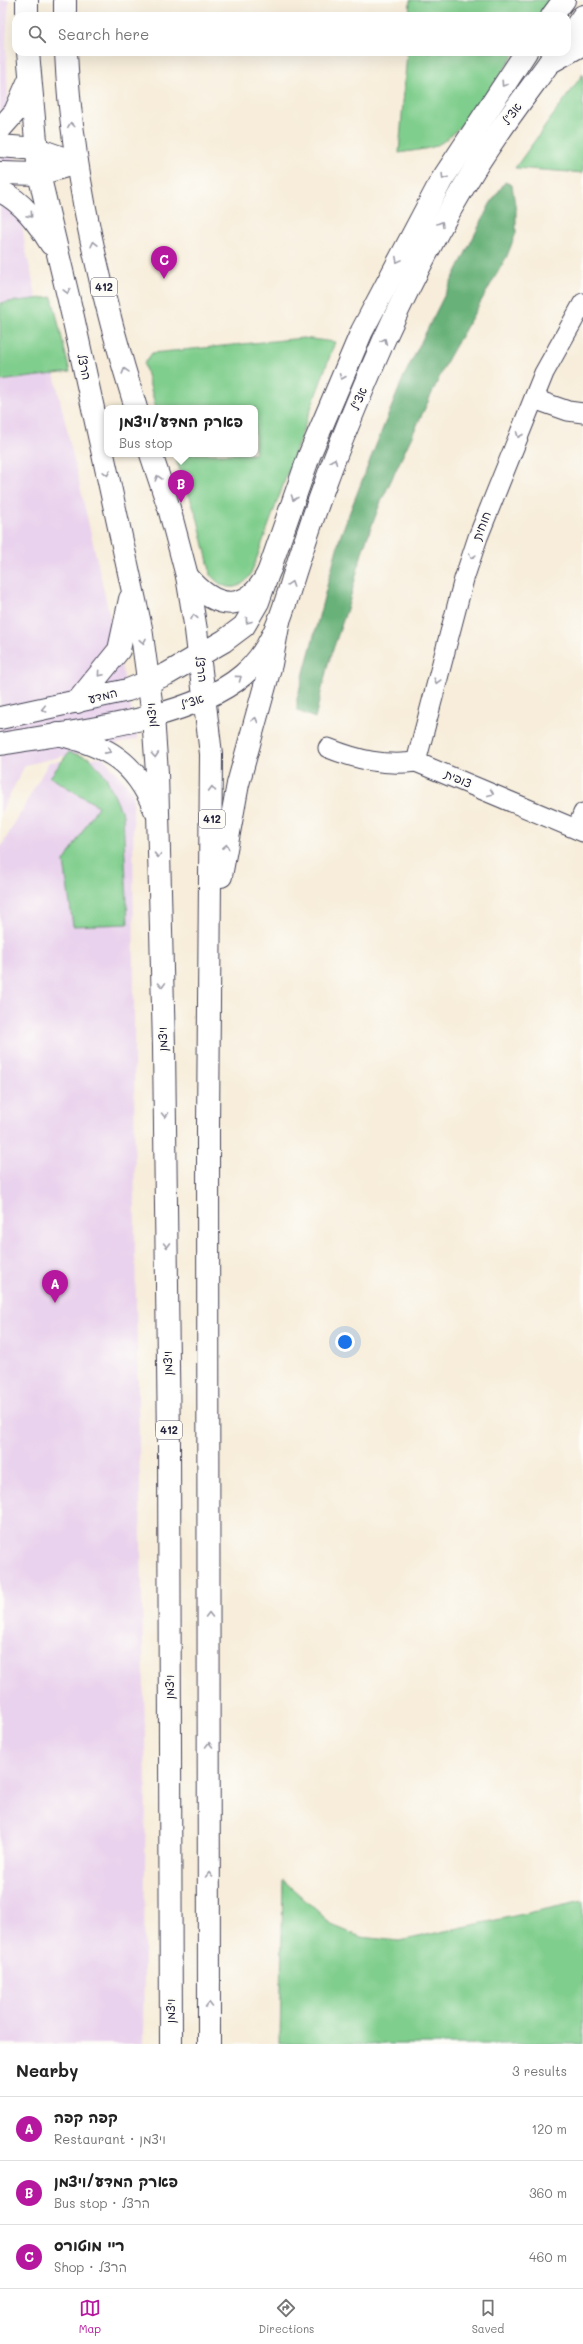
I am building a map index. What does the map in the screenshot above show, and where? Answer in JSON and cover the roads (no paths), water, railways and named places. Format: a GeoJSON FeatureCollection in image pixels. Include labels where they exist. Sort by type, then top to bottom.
{"type":"FeatureCollection","features":[{"type":"Feature","properties":{"kind":"main road"},"geometry":{"type":"LineString","coordinates":[[27,0],[27,12]]}},
{"type":"Feature","properties":{"kind":"main road"},"geometry":{"type":"LineString","coordinates":[[65,0],[66,12]]}},
{"type":"Feature","properties":{"kind":"main road"},"geometry":{"type":"LineString","coordinates":[[555,12],[564,0]]}},
{"type":"Feature","properties":{"kind":"main road"},"geometry":{"type":"LineString","coordinates":[[571,33],[583,16]]}},
{"type":"Feature","properties":{"kind":"main road"},"geometry":{"type":"LineString","coordinates":[[571,50],[583,44]]}},
{"type":"Feature","properties":{"kind":"main road","name":"הרצל"},"geometry":{"type":"LineString","coordinates":[[28,56],[29,79],[40,174],[132,588],[149,682]]}},
{"type":"Feature","properties":{"kind":"main road","name":"412"},"geometry":{"type":"LineString","coordinates":[[66,56],[69,111],[77,164],[108,305],[135,405]]}},
{"type":"Feature","properties":{"kind":"main road","name":"אצ\"ל"},"geometry":{"type":"LineString","coordinates":[[199,656],[236,633],[244,626],[258,602],[309,456],[365,324],[441,182],[523,56]]}},
{"type":"Feature","properties":{"kind":"main road","name":"אצ\"ל"},"geometry":{"type":"LineString","coordinates":[[153,716],[205,698],[227,686],[253,665],[262,654],[279,621],[324,486],[365,385],[420,264],[475,169],[553,58]]}},
{"type":"Feature","properties":{"kind":"main road"},"geometry":{"type":"LineString","coordinates":[[0,129],[15,112],[29,79]]}},
{"type":"Feature","properties":{"kind":"main road"},"geometry":{"type":"LineString","coordinates":[[0,146],[37,148],[77,164]]}},
{"type":"Feature","properties":{"kind":"main road"},"geometry":{"type":"LineString","coordinates":[[0,173],[40,174],[77,164]]}},
{"type":"Feature","properties":{"kind":"main road"},"geometry":{"type":"LineString","coordinates":[[0,191],[11,197],[28,212],[57,254]]}},
{"type":"Feature","properties":{"kind":"main road","name":"הרצל"},"geometry":{"type":"LineString","coordinates":[[152,457],[171,515],[187,576],[205,698]]}},
{"type":"Feature","properties":{"kind":"main road"},"geometry":{"type":"LineString","coordinates":[[187,576],[203,592],[219,600],[236,602],[244,601],[258,591],[271,567]]}},
{"type":"Feature","properties":{"kind":"main road"},"geometry":{"type":"LineString","coordinates":[[77,702],[119,650],[128,616],[132,588]]}},
{"type":"Feature","properties":{"kind":"main road"},"geometry":{"type":"LineString","coordinates":[[209,940],[238,784],[271,664],[279,621]]}},
{"type":"Feature","properties":{"kind":"main road","name":"המדע"},"geometry":{"type":"LineString","coordinates":[[0,718],[128,690],[149,682],[199,656]]}},
{"type":"Feature","properties":{"kind":"main road","name":"ויצמן"},"geometry":{"type":"LineString","coordinates":[[149,682],[153,716],[164,1046],[169,1443],[171,2044]]}},
{"type":"Feature","properties":{"kind":"main road","name":"412"},"geometry":{"type":"LineString","coordinates":[[205,698],[212,792],[209,940],[209,2044]]}},
{"type":"Feature","properties":{"kind":"main road"},"geometry":{"type":"LineString","coordinates":[[0,744],[153,716]]}},
{"type":"Feature","properties":{"kind":"main road"},"geometry":{"type":"LineString","coordinates":[[58,734],[87,741],[118,757],[140,780],[157,816]]}},
{"type":"Feature","properties":{"kind":"street","name":"חוחית"},"geometry":{"type":"LineString","coordinates":[[416,762],[464,579],[475,544],[553,356],[583,303]]}},
{"type":"Feature","properties":{"kind":"street"},"geometry":{"type":"LineString","coordinates":[[534,399],[568,411],[583,413]]}},
{"type":"Feature","properties":{"kind":"street","name":"צופית"},"geometry":{"type":"LineString","coordinates":[[328,748],[368,762],[399,764],[416,762],[581,825]]}},
{"type":"Feature","properties":{"kind":"place","name":"ריי מוטורס"},"geometry":{"type":"Point","coordinates":[164,279]}},
{"type":"Feature","properties":{"kind":"place","name":"פארק המדע/ויצמן"},"geometry":{"type":"Point","coordinates":[181,503]}},
{"type":"Feature","properties":{"kind":"place","name":"קפה קפה"},"geometry":{"type":"Point","coordinates":[55,1303]}}]}
